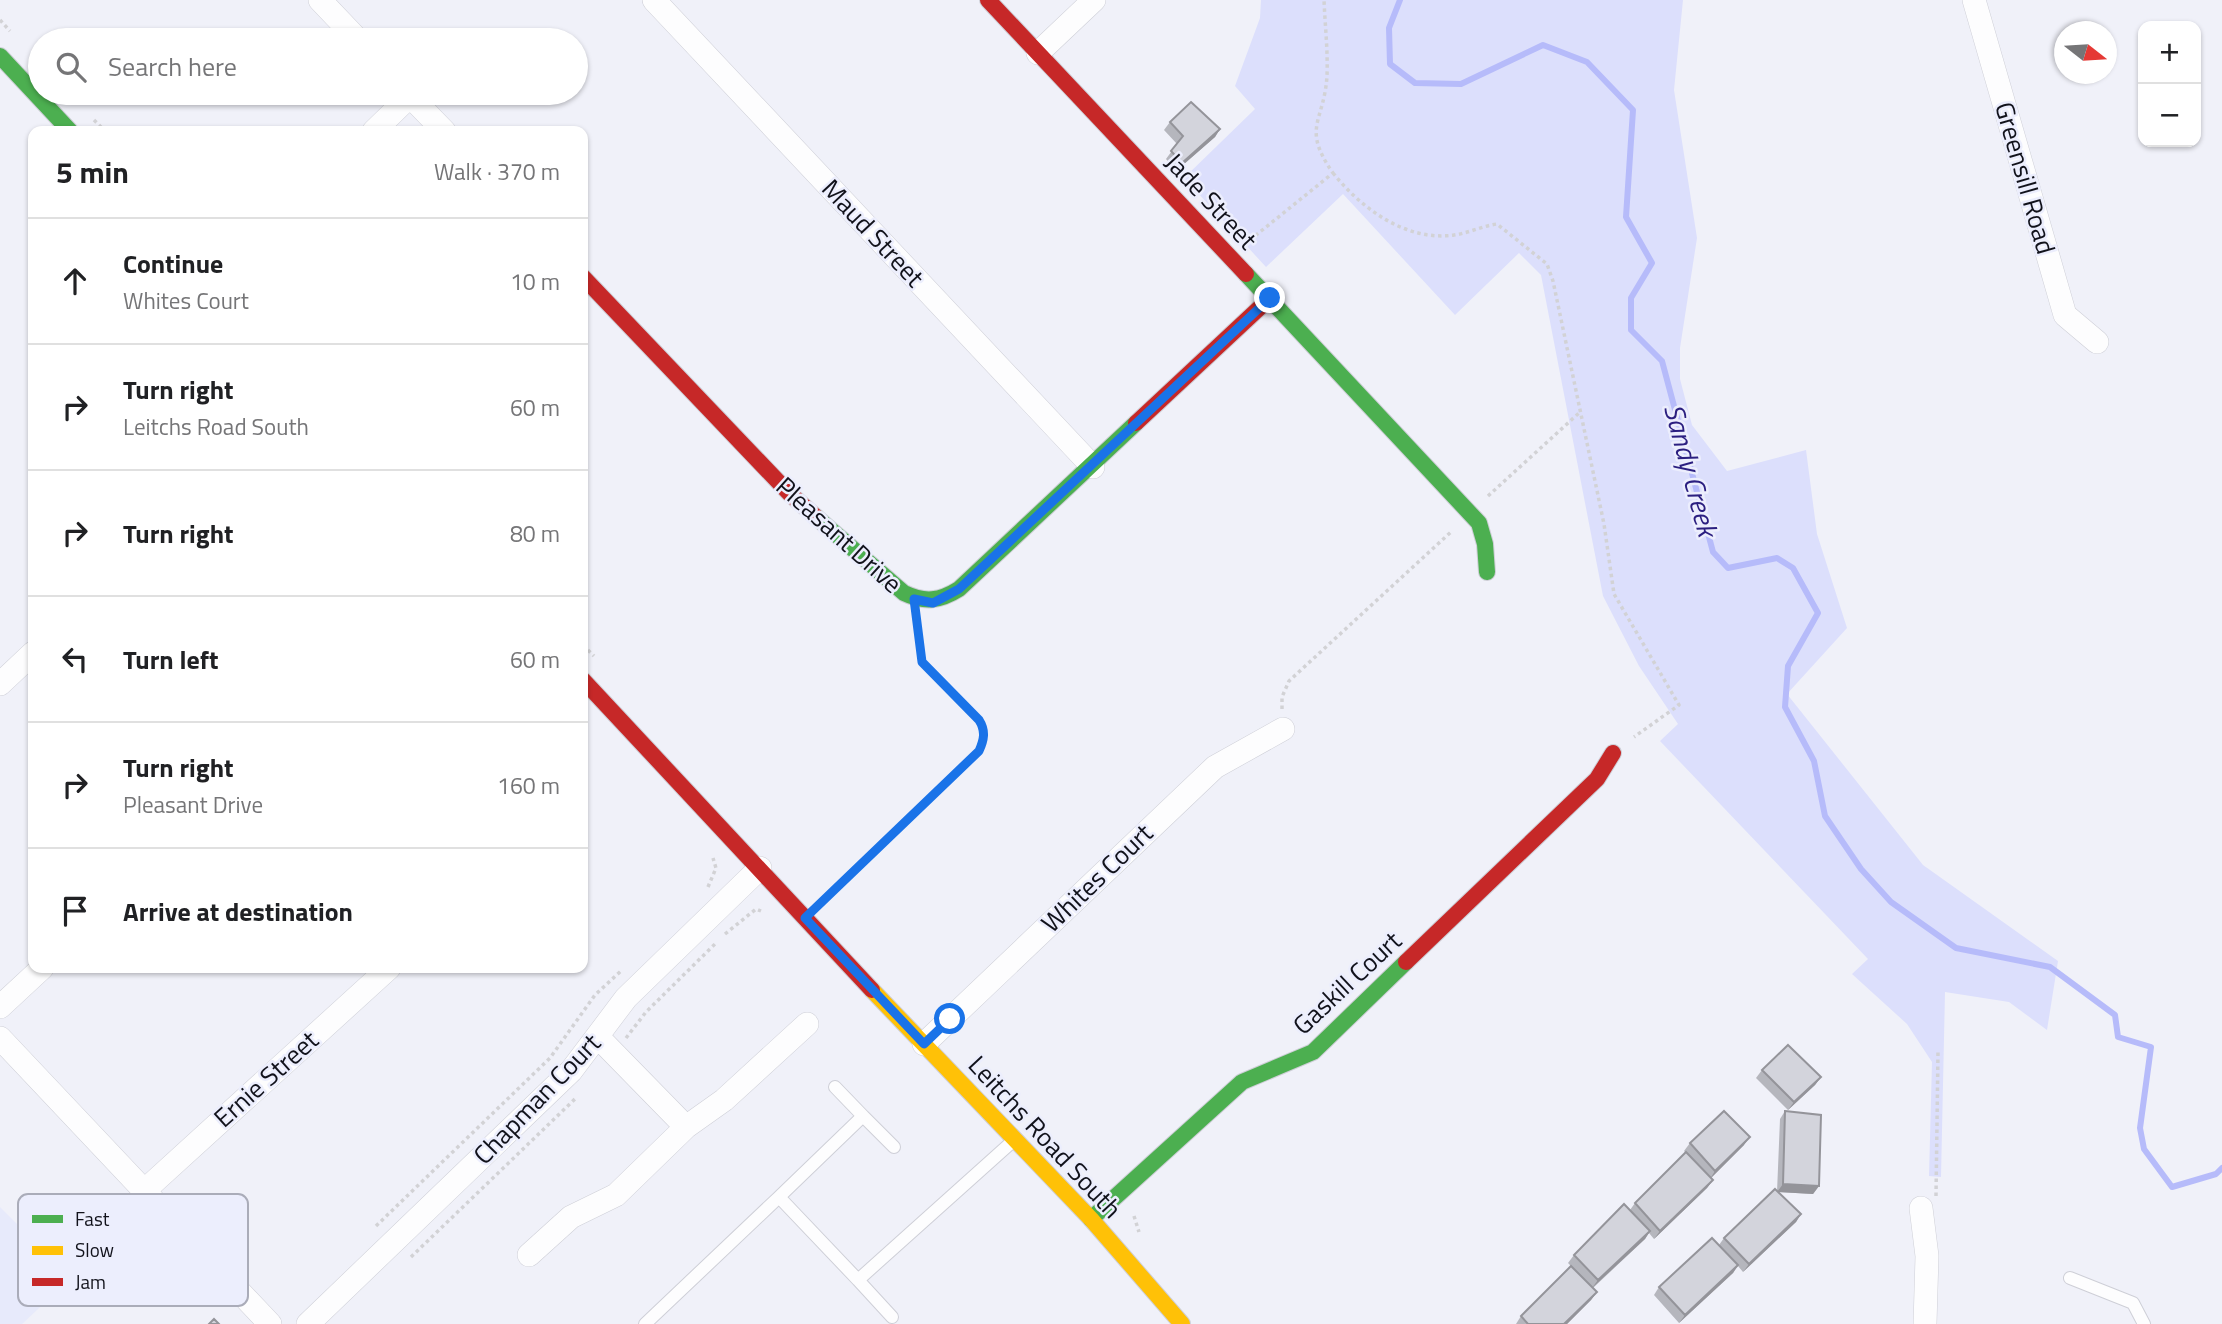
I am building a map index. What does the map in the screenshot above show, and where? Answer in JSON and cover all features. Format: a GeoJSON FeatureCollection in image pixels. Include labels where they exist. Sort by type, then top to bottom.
{"type":"FeatureCollection","features":[{"type":"Feature","properties":{"kind":"street"},"geometry":{"type":"LineString","coordinates":[[320,0],[347,28]]}},
{"type":"Feature","properties":{"kind":"street","name":"Maud Street"},"geometry":{"type":"LineString","coordinates":[[654,0],[1093,467]]}},
{"type":"Feature","properties":{"kind":"street","name":"Jade Street"},"geometry":{"type":"LineString","coordinates":[[988,0],[1479,523],[1485,544],[1487,572]]}},
{"type":"Feature","properties":{"kind":"street"},"geometry":{"type":"LineString","coordinates":[[1038,53],[1094,0]]}},
{"type":"Feature","properties":{"kind":"street","name":"Greensill Road"},"geometry":{"type":"LineString","coordinates":[[1974,0],[2065,315],[2097,342]]}},
{"type":"Feature","properties":{"kind":"street"},"geometry":{"type":"LineString","coordinates":[[0,56],[28,86]]}},
{"type":"Feature","properties":{"kind":"street"},"geometry":{"type":"LineString","coordinates":[[46,105],[65,126]]}},
{"type":"Feature","properties":{"kind":"street"},"geometry":{"type":"LineString","coordinates":[[379,126],[399,105]]}},
{"type":"Feature","properties":{"kind":"street"},"geometry":{"type":"LineString","coordinates":[[419,105],[439,126]]}},
{"type":"Feature","properties":{"kind":"street","name":"Pleasant Drive"},"geometry":{"type":"LineString","coordinates":[[588,282],[789,493],[914,599],[933,603],[959,589],[1093,467],[1270,298]]}},
{"type":"Feature","properties":{"kind":"street"},"geometry":{"type":"LineString","coordinates":[[0,684],[28,658]]}},
{"type":"Feature","properties":{"kind":"street","name":"Leitchs Road South"},"geometry":{"type":"LineString","coordinates":[[588,685],[1013,1140],[1091,1219],[1182,1324]]}},
{"type":"Feature","properties":{"kind":"street","name":"Whites Court"},"geometry":{"type":"LineString","coordinates":[[924,1044],[1214,766],[1283,729]]}},
{"type":"Feature","properties":{"kind":"street","name":"Gaskill Court"},"geometry":{"type":"LineString","coordinates":[[1091,1219],[1242,1082],[1313,1052],[1597,779],[1613,752]]}},
{"type":"Feature","properties":{"kind":"street","name":"Chapman Court"},"geometry":{"type":"LineString","coordinates":[[321,1320],[571,1071],[626,998],[760,868]]}},
{"type":"Feature","properties":{"kind":"street"},"geometry":{"type":"LineString","coordinates":[[0,1007],[37,973]]}},
{"type":"Feature","properties":{"kind":"street","name":"Ernie Street"},"geometry":{"type":"LineString","coordinates":[[152,1194],[384,973]]}},
{"type":"Feature","properties":{"kind":"street"},"geometry":{"type":"LineString","coordinates":[[529,1255],[571,1217],[616,1195],[686,1127],[724,1100],[807,1024]]}},
{"type":"Feature","properties":{"kind":"street"},"geometry":{"type":"LineString","coordinates":[[598,1037],[686,1127]]}},
{"type":"Feature","properties":{"kind":"street"},"geometry":{"type":"LineString","coordinates":[[0,1038],[146,1194]]}},
{"type":"Feature","properties":{"kind":"street"},"geometry":{"type":"LineString","coordinates":[[1921,1208],[1927,1256],[1926,1324]]}},
{"type":"Feature","properties":{"kind":"street"},"geometry":{"type":"LineString","coordinates":[[248,1301],[270,1324]]}},
{"type":"Feature","properties":{"kind":"lane"},"geometry":{"type":"LineString","coordinates":[[835,1087],[894,1147]]}},
{"type":"Feature","properties":{"kind":"lane"},"geometry":{"type":"LineString","coordinates":[[645,1324],[863,1116]]}},
{"type":"Feature","properties":{"kind":"lane"},"geometry":{"type":"LineString","coordinates":[[858,1280],[1013,1140]]}},
{"type":"Feature","properties":{"kind":"lane"},"geometry":{"type":"LineString","coordinates":[[779,1197],[892,1317]]}},
{"type":"Feature","properties":{"kind":"lane"},"geometry":{"type":"LineString","coordinates":[[2070,1278],[2133,1303],[2144,1324]]}},
{"type":"Feature","properties":{"kind":"path"},"geometry":{"type":"LineString","coordinates":[[1324,0],[1327,77],[1315,129],[1315,142],[1333,173],[1351,195],[1377,216],[1402,227],[1451,235],[1497,224],[1547,264],[1553,281],[1604,524],[1614,594],[1679,705],[1613,752]]}},
{"type":"Feature","properties":{"kind":"path"},"geometry":{"type":"LineString","coordinates":[[1229,256],[1333,173]]}},
{"type":"Feature","properties":{"kind":"path"},"geometry":{"type":"LineString","coordinates":[[1482,505],[1491,491],[1579,413]]}},
{"type":"Feature","properties":{"kind":"path"},"geometry":{"type":"LineString","coordinates":[[1283,729],[1282,697],[1289,681],[1453,530]]}},
{"type":"Feature","properties":{"kind":"path"},"geometry":{"type":"LineString","coordinates":[[805,918],[979,751],[984,740],[984,727],[979,720],[922,662],[914,599]]}},
{"type":"Feature","properties":{"kind":"path"},"geometry":{"type":"LineString","coordinates":[[702,893],[709,887],[716,868]]}},
{"type":"Feature","properties":{"kind":"path"},"geometry":{"type":"LineString","coordinates":[[370,1232],[550,1058],[595,995],[625,966]]}},
{"type":"Feature","properties":{"kind":"path"},"geometry":{"type":"LineString","coordinates":[[1921,1208],[1936,1206],[1938,1051]]}},
{"type":"Feature","properties":{"kind":"path"},"geometry":{"type":"LineString","coordinates":[[1132,1208],[1141,1238]]}},
{"type":"Feature","properties":{"kind":"shaded area"},"geometry":{"type":"Polygon","coordinates":[[[1261,0],[1683,0],[1674,90],[1697,238],[1680,348],[1680,379],[1692,425],[1727,471],[1806,450],[1817,534],[1847,628],[1787,694],[1923,865],[2058,961],[2047,1030],[2009,1002],[1945,992],[1941,1177],[1929,1176],[1932,1062],[1907,1024],[1852,974],[1868,959],[1660,741],[1678,724],[1639,666],[1603,596],[1541,275],[1519,253],[1455,315],[1343,194],[1266,267],[1184,178],[1255,109],[1235,86],[1260,18],[1261,0]]]}},
{"type":"Feature","properties":{"kind":"shaded area"},"geometry":{"type":"Polygon","coordinates":[[[0,1207],[18,1225],[18,1306],[41,1306],[22,1324],[0,1324],[0,1207]]]}},
{"type":"Feature","properties":{"kind":"building"},"geometry":{"type":"Polygon","coordinates":[[[1191,102],[1220,129],[1182,163],[1171,151],[1183,136],[1170,122],[1191,102]]]}},
{"type":"Feature","properties":{"kind":"building"},"geometry":{"type":"Polygon","coordinates":[[[1788,1045],[1821,1077],[1794,1102],[1762,1070],[1788,1045]]]}},
{"type":"Feature","properties":{"kind":"building"},"geometry":{"type":"Polygon","coordinates":[[[1724,1111],[1750,1137],[1715,1171],[1690,1143],[1724,1111]]]}},
{"type":"Feature","properties":{"kind":"building"},"geometry":{"type":"Polygon","coordinates":[[[1785,1111],[1821,1115],[1819,1186],[1783,1184],[1785,1111]]]}},
{"type":"Feature","properties":{"kind":"building"},"geometry":{"type":"Polygon","coordinates":[[[1686,1152],[1713,1180],[1660,1231],[1635,1203],[1686,1152]]]}},
{"type":"Feature","properties":{"kind":"building"},"geometry":{"type":"Polygon","coordinates":[[[1775,1189],[1801,1214],[1749,1264],[1724,1238],[1775,1189]]]}},
{"type":"Feature","properties":{"kind":"building"},"geometry":{"type":"Polygon","coordinates":[[[1624,1204],[1650,1231],[1598,1280],[1574,1255],[1624,1204]]]}},
{"type":"Feature","properties":{"kind":"building"},"geometry":{"type":"Polygon","coordinates":[[[1712,1238],[1738,1265],[1685,1315],[1659,1287],[1712,1238]]]}},
{"type":"Feature","properties":{"kind":"building"},"geometry":{"type":"Polygon","coordinates":[[[1571,1266],[1597,1292],[1564,1324],[1528,1324],[1521,1316],[1571,1266]]]}},
{"type":"Feature","properties":{"kind":"waterway","name":"Sandy Creek"},"geometry":{"type":"LineString","coordinates":[[1400,0],[1389,28],[1390,64],[1415,83],[1461,84],[1543,45],[1587,62],[1633,110],[1626,217],[1652,263],[1631,298],[1631,330],[1662,361],[1713,552],[1728,568],[1777,558],[1793,568],[1818,613],[1788,666],[1785,707],[1814,761],[1825,816],[1861,869],[1891,902],[1956,948],[2050,967],[2115,1015],[2118,1037],[2151,1047],[2140,1128],[2144,1149],[2172,1187],[2216,1174],[2222,1168]]}},
{"type":"Feature","properties":{"kind":"traffic: fast"},"geometry":{"type":"LineString","coordinates":[[0,56],[28,86]]}},
{"type":"Feature","properties":{"kind":"traffic: fast"},"geometry":{"type":"LineString","coordinates":[[46,105],[65,126]]}},
{"type":"Feature","properties":{"kind":"traffic: fast"},"geometry":{"type":"LineString","coordinates":[[1246,274],[1479,523],[1485,544],[1487,572]]}},
{"type":"Feature","properties":{"kind":"traffic: fast"},"geometry":{"type":"LineString","coordinates":[[816,517],[904,593],[919,598],[939,598],[959,589],[1136,423]]}},
{"type":"Feature","properties":{"kind":"traffic: fast"},"geometry":{"type":"LineString","coordinates":[[1091,1219],[1242,1082],[1313,1052],[1406,962]]}},
{"type":"Feature","properties":{"kind":"traffic: slow"},"geometry":{"type":"LineString","coordinates":[[872,990],[1091,1219],[1182,1324]]}},
{"type":"Feature","properties":{"kind":"traffic: jam"},"geometry":{"type":"LineString","coordinates":[[988,0],[1246,274]]}},
{"type":"Feature","properties":{"kind":"traffic: jam"},"geometry":{"type":"LineString","coordinates":[[588,282],[789,493],[816,517]]}},
{"type":"Feature","properties":{"kind":"traffic: jam"},"geometry":{"type":"LineString","coordinates":[[1136,423],[1270,298]]}},
{"type":"Feature","properties":{"kind":"traffic: jam"},"geometry":{"type":"LineString","coordinates":[[588,685],[872,990]]}},
{"type":"Feature","properties":{"kind":"traffic: jam"},"geometry":{"type":"LineString","coordinates":[[1406,962],[1597,779],[1613,753]]}},
{"type":"Feature","properties":{"kind":"route"},"geometry":{"type":"LineString","coordinates":[[950,1019],[924,1044],[805,918],[979,751],[984,740],[984,727],[979,720],[922,662],[914,599],[933,603],[959,589],[1093,467],[1270,298]]}}]}
